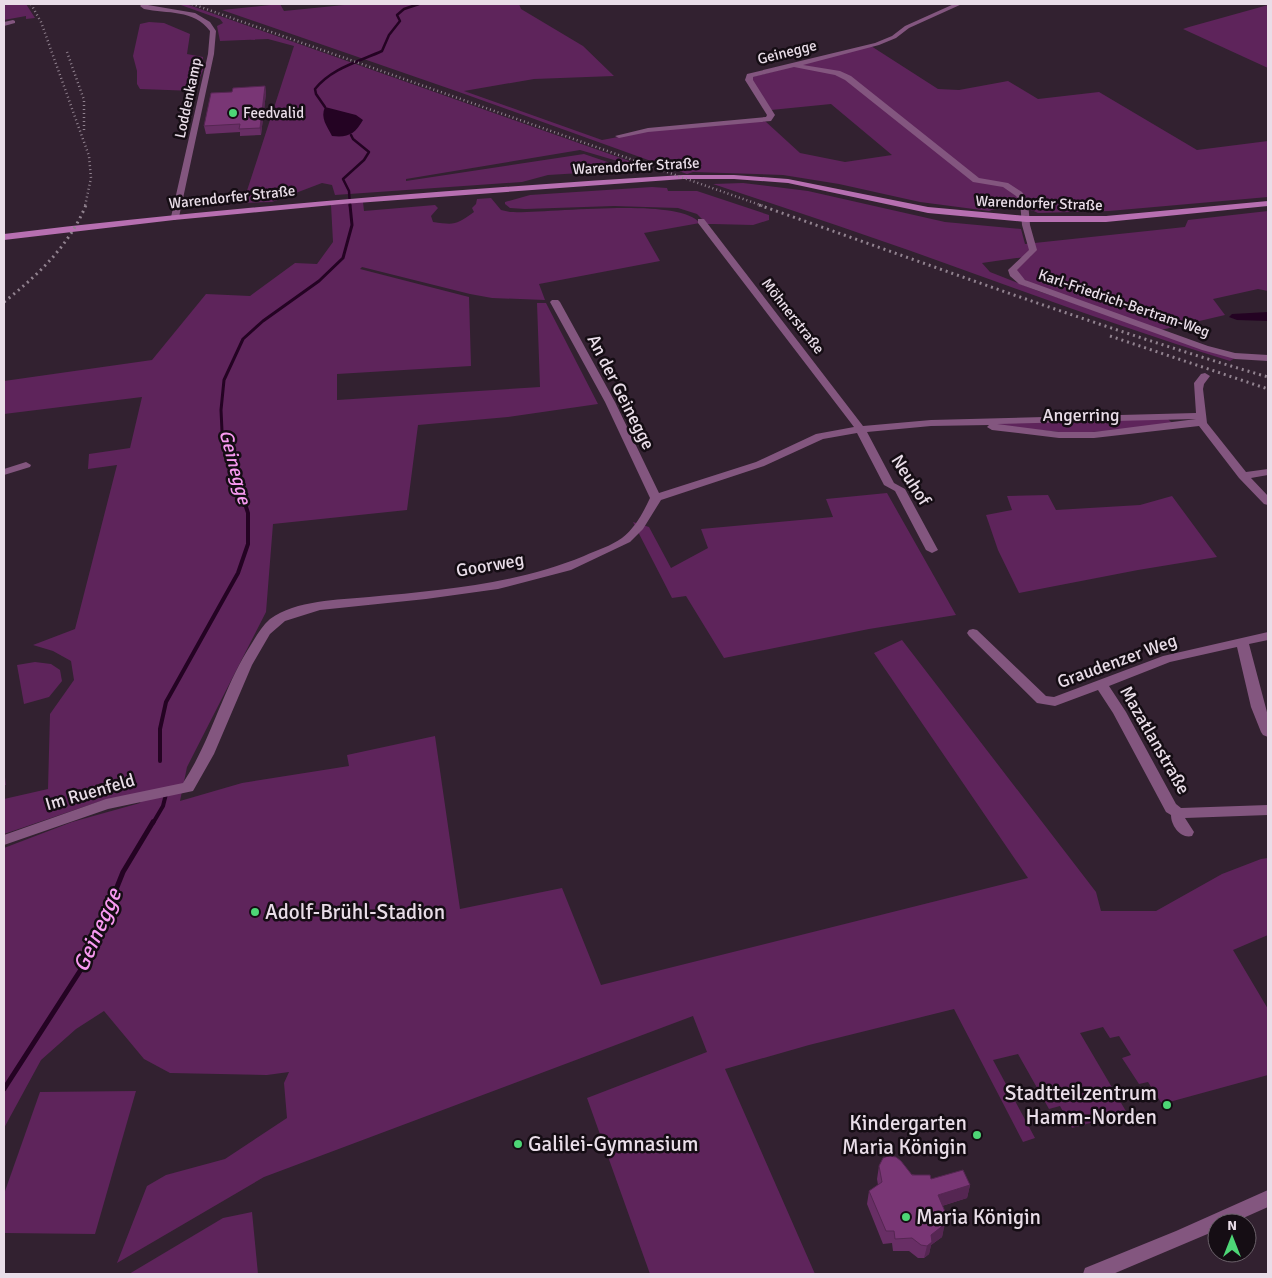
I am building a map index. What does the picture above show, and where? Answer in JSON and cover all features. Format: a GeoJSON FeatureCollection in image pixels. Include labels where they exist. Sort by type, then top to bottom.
{"type":"FeatureCollection","features":[{"type":"Feature","properties":{"kind":"street","name":"Loddenkamp"},"geometry":{"type":"LineString","coordinates":[[145,4],[143,6],[146,8],[192,14],[207,24],[213,31],[213,43],[175,217]]}},
{"type":"Feature","properties":{"kind":"street","name":"Loddenkamp"},"geometry":{"type":"LineString","coordinates":[[162,4],[171,10]]}},
{"type":"Feature","properties":{"kind":"street","name":"Geinegge"},"geometry":{"type":"LineString","coordinates":[[620,136],[648,130],[768,119],[771,115],[749,80],[750,76],[794,65],[806,64],[877,44],[894,37],[907,26],[959,4]]}},
{"type":"Feature","properties":{"kind":"street"},"geometry":{"type":"LineString","coordinates":[[4,24],[12,22]]}},
{"type":"Feature","properties":{"kind":"street"},"geometry":{"type":"LineString","coordinates":[[806,64],[848,78],[976,180],[1012,188],[1024,202],[1026,219]]}},
{"type":"Feature","properties":{"kind":"street","name":"Warendorfer Straße"},"geometry":{"type":"LineString","coordinates":[[4,237],[320,202],[674,177],[734,177],[812,185],[928,210],[1026,219],[1106,219],[1268,204]]}},
{"type":"Feature","properties":{"kind":"street","name":"Karl-Friedrich-Bertram-Weg"},"geometry":{"type":"LineString","coordinates":[[1026,219],[1033,250],[1016,264],[1012,270],[1022,282],[1218,352],[1236,356],[1266,357]]}},
{"type":"Feature","properties":{"kind":"street","name":"Möhnerstraße"},"geometry":{"type":"LineString","coordinates":[[701,221],[860,429]]}},
{"type":"Feature","properties":{"kind":"street","name":"An der Geinegge"},"geometry":{"type":"LineString","coordinates":[[555,302],[610,402],[656,498]]}},
{"type":"Feature","properties":{"kind":"street"},"geometry":{"type":"LineString","coordinates":[[1205,376],[1198,389],[1201,419],[1243,476],[1268,502]]}},
{"type":"Feature","properties":{"kind":"street","name":"Angerring"},"geometry":{"type":"LineString","coordinates":[[960,422],[1059,435],[1131,432],[1201,419]]}},
{"type":"Feature","properties":{"kind":"street","name":"Angerring"},"geometry":{"type":"LineString","coordinates":[[860,429],[960,422],[1201,419]]}},
{"type":"Feature","properties":{"kind":"street"},"geometry":{"type":"LineString","coordinates":[[656,498],[760,464],[820,436],[860,429]]}},
{"type":"Feature","properties":{"kind":"street","name":"Neuhof"},"geometry":{"type":"LineString","coordinates":[[860,429],[890,485],[899,489],[932,550]]}},
{"type":"Feature","properties":{"kind":"street"},"geometry":{"type":"LineString","coordinates":[[4,472],[26,465]]}},
{"type":"Feature","properties":{"kind":"street"},"geometry":{"type":"LineString","coordinates":[[1243,476],[1268,472]]}},
{"type":"Feature","properties":{"kind":"street","name":"Goorweg"},"geometry":{"type":"LineString","coordinates":[[188,787],[208,754],[241,670],[270,626],[282,618],[300,610],[320,606],[498,584],[536,576],[574,564],[626,540],[649,514],[656,498]]}},
{"type":"Feature","properties":{"kind":"street","name":"Graudenzer Weg"},"geometry":{"type":"LineString","coordinates":[[973,633],[1042,700],[1055,702],[1167,659],[1268,636]]}},
{"type":"Feature","properties":{"kind":"street"},"geometry":{"type":"LineString","coordinates":[[1242,642],[1258,707],[1268,732]]}},
{"type":"Feature","properties":{"kind":"street","name":"Mazatlanstraße"},"geometry":{"type":"LineString","coordinates":[[1101,684],[1119,712],[1170,808],[1178,814],[1268,810]]}},
{"type":"Feature","properties":{"kind":"street","name":"Im Ruenfeld"},"geometry":{"type":"LineString","coordinates":[[4,840],[91,809],[188,787]]}},
{"type":"Feature","properties":{"kind":"street","name":"Mazatlanstraße"},"geometry":{"type":"LineString","coordinates":[[1178,814],[1178,819],[1187,832]]}},
{"type":"Feature","properties":{"kind":"street"},"geometry":{"type":"LineString","coordinates":[[1092,1274],[1182,1237],[1268,1198]]}},
{"type":"Feature","properties":{"kind":"shaded area"},"geometry":{"type":"Polygon","coordinates":[[[4,4],[26,4],[35,18],[26,19],[26,16],[4,20],[4,4]]]}},
{"type":"Feature","properties":{"kind":"shaded area"},"geometry":{"type":"Polygon","coordinates":[[[178,4],[186,4],[635,163],[631,165],[580,150],[406,179],[406,181],[584,154],[631,170],[548,175],[522,182],[335,195],[332,185],[322,183],[272,202],[243,203],[294,46],[268,39],[220,41],[217,26],[223,23],[220,19],[178,4]]]}},
{"type":"Feature","properties":{"kind":"shaded area"},"geometry":{"type":"Polygon","coordinates":[[[280,4],[284,11],[354,4],[519,4],[521,9],[583,46],[614,76],[534,79],[464,91],[602,140],[650,131],[765,121],[800,153],[845,162],[892,155],[831,104],[771,110],[751,79],[752,77],[871,46],[938,89],[959,90],[1008,81],[1038,99],[1099,92],[1197,150],[1268,141],[1268,197],[1109,211],[1038,213],[1020,208],[1007,207],[989,211],[920,202],[839,184],[783,175],[693,172],[687,174],[222,10],[280,4]]]}},
{"type":"Feature","properties":{"kind":"shaded area"},"geometry":{"type":"Polygon","coordinates":[[[1268,5],[1268,68],[1183,29],[1189,27],[1268,5]]]}},
{"type":"Feature","properties":{"kind":"shaded area"},"geometry":{"type":"Polygon","coordinates":[[[149,22],[164,23],[190,34],[187,54],[203,57],[203,70],[195,91],[140,89],[137,84],[137,71],[133,56],[140,24],[149,22]]]}},
{"type":"Feature","properties":{"kind":"shaded area"},"geometry":{"type":"Polygon","coordinates":[[[325,107],[356,115],[363,120],[354,132],[347,136],[332,136],[323,115],[325,107]]]}},
{"type":"Feature","properties":{"kind":"shaded area"},"geometry":{"type":"Polygon","coordinates":[[[743,183],[808,191],[945,222],[1021,229],[1025,244],[1185,227],[1188,220],[1268,211],[1268,291],[1258,289],[1213,299],[1225,315],[1161,330],[1033,285],[1022,278],[1016,270],[1020,264],[1031,256],[982,263],[990,272],[1038,291],[1235,358],[1230,361],[1110,322],[911,251],[713,184],[743,183]]]}},
{"type":"Feature","properties":{"kind":"shaded area"},"geometry":{"type":"Polygon","coordinates":[[[652,187],[667,188],[668,191],[697,191],[769,215],[769,220],[753,225],[707,224],[697,214],[678,208],[614,206],[525,209],[510,208],[505,204],[505,202],[530,195],[652,187]]]}},
{"type":"Feature","properties":{"kind":"shaded area"},"geometry":{"type":"Polygon","coordinates":[[[491,198],[501,210],[510,212],[640,208],[666,210],[687,215],[700,223],[644,233],[660,261],[539,284],[545,300],[492,298],[362,267],[360,269],[469,297],[471,366],[337,374],[337,400],[540,387],[537,303],[546,303],[598,404],[508,417],[418,425],[407,510],[273,524],[266,612],[187,767],[180,801],[242,783],[349,766],[347,755],[435,736],[460,909],[562,888],[601,985],[1028,878],[874,653],[902,640],[1096,892],[1101,911],[1156,911],[1222,874],[1268,858],[1268,935],[1233,950],[1268,1009],[1268,1075],[1162,1104],[1148,1082],[1139,1084],[1122,1058],[1131,1055],[1119,1036],[1110,1038],[1103,1027],[1080,1033],[1127,1113],[1072,1128],[1060,1106],[1049,1109],[1018,1054],[993,1060],[1035,1138],[1023,1142],[954,1009],[809,1045],[725,1069],[815,1274],[650,1274],[587,1098],[707,1052],[693,1016],[264,1177],[117,1263],[147,1186],[166,1175],[225,1159],[287,1118],[284,1083],[289,1072],[267,1075],[170,1073],[144,1059],[104,1011],[76,1029],[41,1060],[4,1128],[4,848],[72,822],[140,803],[144,793],[101,801],[4,834],[4,799],[48,789],[50,714],[74,680],[71,661],[53,651],[33,645],[75,629],[117,465],[88,469],[89,454],[130,448],[142,397],[4,414],[4,381],[152,360],[206,294],[250,296],[295,263],[317,264],[333,242],[331,205],[363,202],[364,211],[435,205],[438,208],[431,216],[433,222],[451,224],[459,222],[474,212],[472,208],[476,204],[477,199],[491,198]]]}},
{"type":"Feature","properties":{"kind":"shaded area"},"geometry":{"type":"Polygon","coordinates":[[[1268,312],[1268,321],[1237,320],[1229,317],[1232,314],[1268,312]]]}},
{"type":"Feature","properties":{"kind":"shaded area"},"geometry":{"type":"Polygon","coordinates":[[[1168,419],[1172,423],[1137,430],[1070,433],[997,426],[997,423],[1168,419]]]}},
{"type":"Feature","properties":{"kind":"shaded area"},"geometry":{"type":"Polygon","coordinates":[[[887,493],[956,615],[869,629],[724,658],[686,596],[672,598],[633,522],[649,527],[671,568],[708,548],[701,529],[833,517],[826,499],[887,493]]]}},
{"type":"Feature","properties":{"kind":"shaded area"},"geometry":{"type":"Polygon","coordinates":[[[1048,495],[1056,510],[1140,505],[1172,496],[1217,557],[1019,593],[998,550],[986,515],[1012,510],[1007,496],[1048,495]]]}},
{"type":"Feature","properties":{"kind":"shaded area"},"geometry":{"type":"Polygon","coordinates":[[[35,662],[51,664],[60,670],[62,681],[49,697],[24,704],[17,665],[35,662]]]}},
{"type":"Feature","properties":{"kind":"shaded area"},"geometry":{"type":"Polygon","coordinates":[[[136,1091],[95,1234],[4,1233],[4,1194],[40,1092],[136,1091]]]}},
{"type":"Feature","properties":{"kind":"shaded area"},"geometry":{"type":"Polygon","coordinates":[[[252,1212],[258,1274],[129,1274],[223,1218],[252,1212]]]}},
{"type":"Feature","properties":{"kind":"building","name":"Feedvalid"},"geometry":{"type":"Polygon","coordinates":[[[265,86],[260,128],[239,129],[240,124],[204,126],[211,93],[232,92],[233,88],[265,86]]]}},
{"type":"Feature","properties":{"kind":"building","name":"Maria Königin"},"geometry":{"type":"Polygon","coordinates":[[[888,1156],[896,1157],[912,1175],[930,1175],[931,1179],[963,1170],[970,1185],[938,1195],[946,1214],[940,1219],[945,1224],[931,1235],[932,1242],[927,1246],[921,1245],[912,1238],[895,1239],[894,1231],[886,1231],[869,1191],[882,1182],[879,1166],[883,1158],[888,1156]]]}},
{"type":"Feature","properties":{"kind":"waterway","name":"Geinegge"},"geometry":{"type":"LineString","coordinates":[[325,107],[316,94],[315,89],[337,71],[382,51],[389,35],[400,21],[397,15],[404,9],[419,4]]}},
{"type":"Feature","properties":{"kind":"waterway","name":"Geinegge"},"geometry":{"type":"LineString","coordinates":[[350,206],[349,191],[343,179],[364,160],[369,152],[353,139],[351,135]]}},
{"type":"Feature","properties":{"kind":"waterway","name":"Geinegge"},"geometry":{"type":"LineString","coordinates":[[236,474],[222,431],[221,410],[224,380],[243,339],[263,321],[319,281],[343,258],[352,225],[350,205]]}},
{"type":"Feature","properties":{"kind":"waterway","name":"Geinegge"},"geometry":{"type":"LineString","coordinates":[[160,761],[160,729],[166,702],[238,573],[248,544],[248,513],[235,473]]}},
{"type":"Feature","properties":{"kind":"waterway","name":"Geinegge"},"geometry":{"type":"LineString","coordinates":[[153,823],[163,806],[166,794]]}},
{"type":"Feature","properties":{"kind":"waterway","name":"Geinegge"},"geometry":{"type":"LineString","coordinates":[[4,1089],[89,957],[123,872],[153,822]]}},
{"type":"Feature","properties":{"kind":"railway"},"geometry":{"type":"LineString","coordinates":[[31,4],[41,22],[89,156],[91,178],[85,206]]}},
{"type":"Feature","properties":{"kind":"railway"},"geometry":{"type":"LineString","coordinates":[[192,4],[763,206]]}},
{"type":"Feature","properties":{"kind":"railway"},"geometry":{"type":"LineString","coordinates":[[67,52],[84,100],[84,133]]}},
{"type":"Feature","properties":{"kind":"railway"},"geometry":{"type":"LineString","coordinates":[[4,302],[29,281],[62,247],[86,205]]}},
{"type":"Feature","properties":{"kind":"railway"},"geometry":{"type":"LineString","coordinates":[[759,205],[1076,316],[1268,377]]}},
{"type":"Feature","properties":{"kind":"railway"},"geometry":{"type":"LineString","coordinates":[[1110,336],[1268,389]]}},
{"type":"Feature","properties":{"kind":"place","name":"Feedvalid"},"geometry":{"type":"Point","coordinates":[233,113]}},
{"type":"Feature","properties":{"kind":"place","name":"Adolf-Brühl-Stadion"},"geometry":{"type":"Point","coordinates":[255,912]}},
{"type":"Feature","properties":{"kind":"place","name":"Stadtteilzentrum Hamm-Norden"},"geometry":{"type":"Point","coordinates":[1167,1105]}},
{"type":"Feature","properties":{"kind":"place","name":"Kindergarten Maria Königin"},"geometry":{"type":"Point","coordinates":[977,1135]}},
{"type":"Feature","properties":{"kind":"place","name":"Galilei-Gymnasium"},"geometry":{"type":"Point","coordinates":[518,1144]}},
{"type":"Feature","properties":{"kind":"place","name":"Maria Königin"},"geometry":{"type":"Point","coordinates":[906,1217]}}]}
